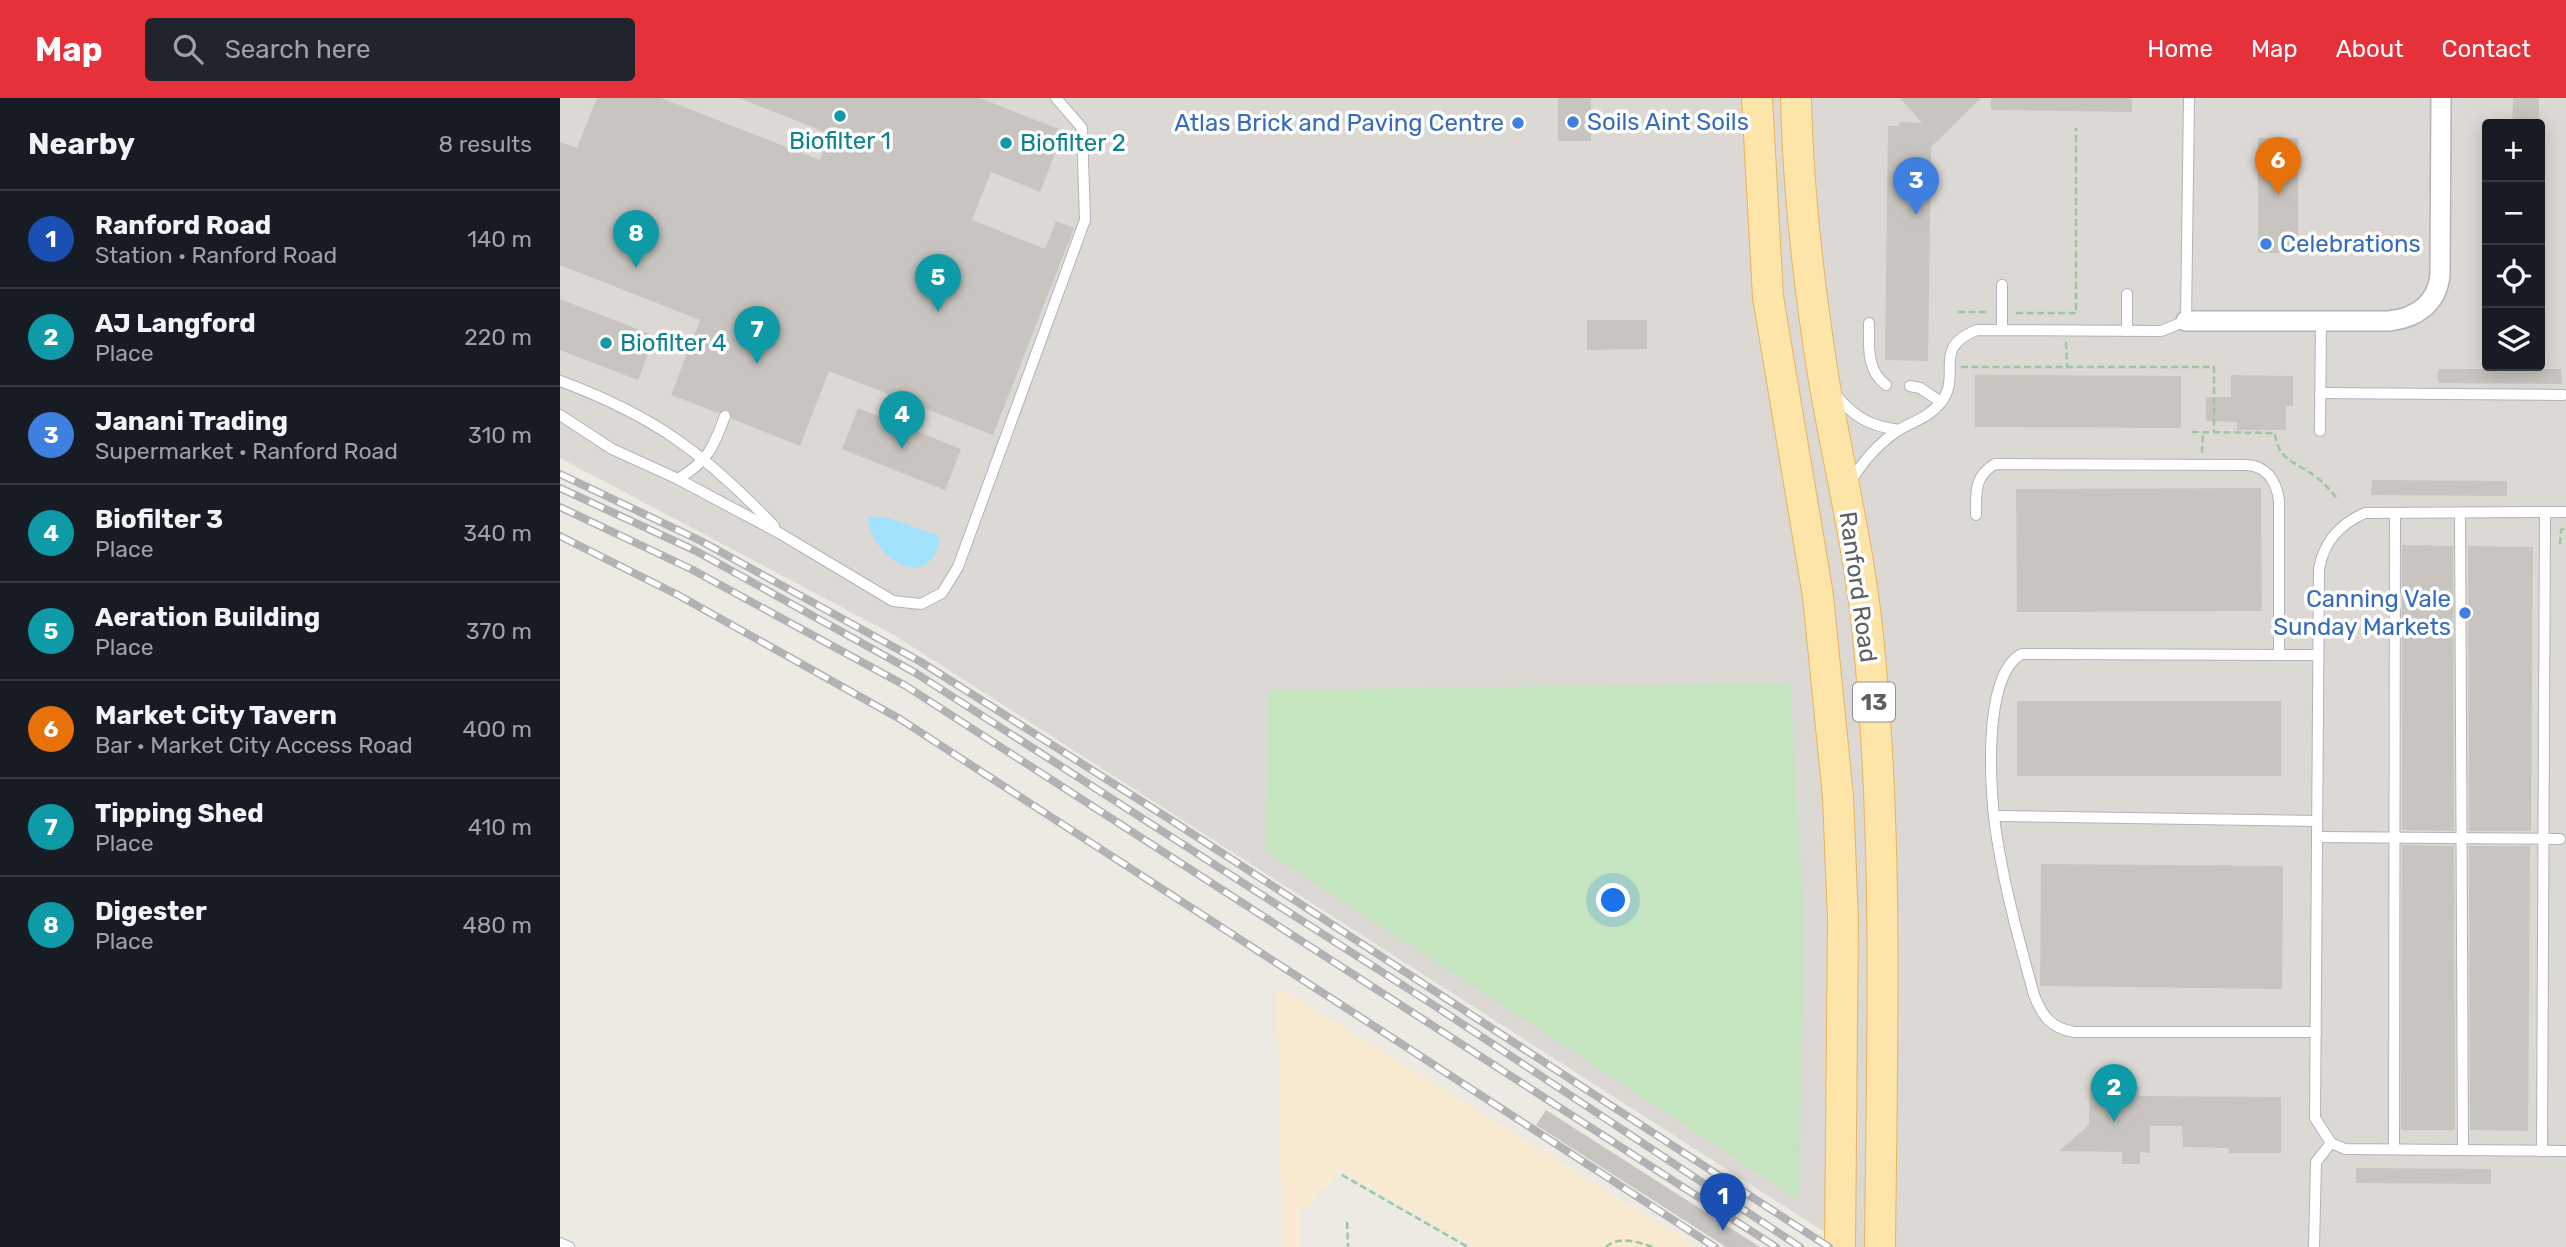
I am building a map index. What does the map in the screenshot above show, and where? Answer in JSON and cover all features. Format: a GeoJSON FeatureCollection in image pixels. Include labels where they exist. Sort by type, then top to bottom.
{"type":"FeatureCollection","features":[{"type":"Feature","properties":{"kind":"main road","name":"Ranford Road"},"geometry":{"type":"LineString","coordinates":[[1796,98],[1798,163],[1808,271],[1866,622],[1879,761],[1882,925],[1880,1247]]}},
{"type":"Feature","properties":{"kind":"main road","name":"Ranford Road"},"geometry":{"type":"LineString","coordinates":[[1757,99],[1768,297],[1818,596],[1838,797],[1843,920],[1840,1236]]}},
{"type":"Feature","properties":{"kind":"street"},"geometry":{"type":"LineString","coordinates":[[2186,321],[2399,320],[2421,310],[2435,294],[2440,275],[2441,98]]}},
{"type":"Feature","properties":{"kind":"lane"},"geometry":{"type":"LineString","coordinates":[[560,415],[612,449],[678,479],[781,534],[893,601],[920,604],[942,593],[958,566],[1085,220],[1082,128],[1056,98]]}},
{"type":"Feature","properties":{"kind":"lane"},"geometry":{"type":"LineString","coordinates":[[1844,492],[1860,465],[1899,430],[1931,414],[1941,402],[1948,386],[1949,354],[1963,336],[1977,330],[2161,331],[2186,321],[2189,98]]}},
{"type":"Feature","properties":{"kind":"lane"},"geometry":{"type":"LineString","coordinates":[[2002,285],[2002,330]]}},
{"type":"Feature","properties":{"kind":"lane"},"geometry":{"type":"LineString","coordinates":[[2127,294],[2127,331]]}},
{"type":"Feature","properties":{"kind":"lane"},"geometry":{"type":"LineString","coordinates":[[2320,431],[2321,321]]}},
{"type":"Feature","properties":{"kind":"lane"},"geometry":{"type":"LineString","coordinates":[[1869,323],[1872,367],[1876,378],[1886,385]]}},
{"type":"Feature","properties":{"kind":"lane"},"geometry":{"type":"LineString","coordinates":[[1824,380],[1852,415],[1882,428],[1899,430]]}},
{"type":"Feature","properties":{"kind":"lane"},"geometry":{"type":"LineString","coordinates":[[560,381],[590,392],[667,431],[706,459],[781,534]]}},
{"type":"Feature","properties":{"kind":"lane"},"geometry":{"type":"LineString","coordinates":[[1910,386],[1920,388],[1941,402]]}},
{"type":"Feature","properties":{"kind":"lane"},"geometry":{"type":"LineString","coordinates":[[2320,393],[2563,395]]}},
{"type":"Feature","properties":{"kind":"lane"},"geometry":{"type":"LineString","coordinates":[[678,479],[706,459],[725,416]]}},
{"type":"Feature","properties":{"kind":"lane"},"geometry":{"type":"LineString","coordinates":[[1976,515],[1976,487],[1979,476],[1995,464],[2252,465],[2269,474],[2278,489],[2279,655]]}},
{"type":"Feature","properties":{"kind":"lane"},"geometry":{"type":"LineString","coordinates":[[2542,1151],[2545,512]]}},
{"type":"Feature","properties":{"kind":"lane"},"geometry":{"type":"LineString","coordinates":[[2566,512],[2365,513],[2349,520],[2322,551],[2319,569],[2315,1118],[2331,1143],[2345,1149],[2566,1151]]}},
{"type":"Feature","properties":{"kind":"lane"},"geometry":{"type":"LineString","coordinates":[[2394,1149],[2395,513]]}},
{"type":"Feature","properties":{"kind":"lane"},"geometry":{"type":"LineString","coordinates":[[2460,513],[2463,1150]]}},
{"type":"Feature","properties":{"kind":"lane"},"geometry":{"type":"LineString","coordinates":[[2316,1032],[2074,1032],[2061,1030],[2050,1023],[2040,1012],[2029,977],[1997,838],[1993,720],[2000,682],[2015,657],[2022,654],[2318,655]]}},
{"type":"Feature","properties":{"kind":"lane"},"geometry":{"type":"LineString","coordinates":[[1995,816],[2317,821]]}},
{"type":"Feature","properties":{"kind":"lane"},"geometry":{"type":"LineString","coordinates":[[2317,837],[2560,839]]}},
{"type":"Feature","properties":{"kind":"lane"},"geometry":{"type":"LineString","coordinates":[[2314,1247],[2315,1162],[2331,1143]]}},
{"type":"Feature","properties":{"kind":"lane"},"geometry":{"type":"LineString","coordinates":[[560,1243],[569,1247]]}},
{"type":"Feature","properties":{"kind":"path"},"geometry":{"type":"LineString","coordinates":[[1958,312],[2076,313],[2076,128]]}},
{"type":"Feature","properties":{"kind":"path"},"geometry":{"type":"LineString","coordinates":[[1948,366],[2214,367],[2214,432]]}},
{"type":"Feature","properties":{"kind":"path"},"geometry":{"type":"LineString","coordinates":[[2192,432],[2275,433],[2277,447],[2284,458],[2312,474],[2338,500]]}},
{"type":"Feature","properties":{"kind":"path"},"geometry":{"type":"LineString","coordinates":[[2202,464],[2203,432]]}},
{"type":"Feature","properties":{"kind":"path"},"geometry":{"type":"LineString","coordinates":[[2560,544],[2561,530],[2566,528]]}},
{"type":"Feature","properties":{"kind":"path"},"geometry":{"type":"LineString","coordinates":[[1342,1175],[1468,1247]]}},
{"type":"Feature","properties":{"kind":"path"},"geometry":{"type":"LineString","coordinates":[[1347,1222],[1348,1247]]}},
{"type":"Feature","properties":{"kind":"path"},"geometry":{"type":"LineString","coordinates":[[1606,1247],[1631,1240],[1653,1247]]}},
{"type":"Feature","properties":{"kind":"shaded area"},"geometry":{"type":"Polygon","coordinates":[[[560,98],[2566,98],[2566,1247],[1848,1247],[894,635],[560,458],[560,98]]]}},
{"type":"Feature","properties":{"kind":"green space"},"geometry":{"type":"Polygon","coordinates":[[[1790,683],[1804,921],[1799,1200],[1265,850],[1269,690],[1790,683]]]}},
{"type":"Feature","properties":{"kind":"sand"},"geometry":{"type":"Polygon","coordinates":[[[1277,986],[1697,1247],[1474,1247],[1338,1169],[1329,1188],[1319,1190],[1311,1207],[1300,1207],[1300,1247],[1282,1247],[1277,986]]]}},
{"type":"Feature","properties":{"kind":"water"},"geometry":{"type":"Polygon","coordinates":[[[868,516],[889,518],[940,536],[934,555],[925,565],[913,568],[900,564],[888,556],[878,544],[870,531],[868,516]]]}},
{"type":"Feature","properties":{"kind":"building"},"geometry":{"type":"Polygon","coordinates":[[[597,98],[661,98],[820,160],[830,134],[739,98],[980,98],[1064,131],[1040,192],[991,172],[972,220],[1045,249],[1056,221],[1074,228],[993,435],[829,371],[800,446],[732,419],[728,409],[718,413],[671,395],[700,320],[560,265],[560,142],[577,148],[597,98]]]}},
{"type":"Feature","properties":{"kind":"building"},"geometry":{"type":"Polygon","coordinates":[[[1558,98],[1591,98],[1591,141],[1558,141],[1558,98]]]}},
{"type":"Feature","properties":{"kind":"building"},"geometry":{"type":"Polygon","coordinates":[[[1900,98],[1981,98],[1931,147],[1928,361],[1885,360],[1888,126],[1899,126],[1899,122],[1922,123],[1900,98]]]}},
{"type":"Feature","properties":{"kind":"building"},"geometry":{"type":"Polygon","coordinates":[[[1991,98],[2132,98],[2132,112],[1991,110],[1991,98]]]}},
{"type":"Feature","properties":{"kind":"building"},"geometry":{"type":"Polygon","coordinates":[[[2513,98],[2539,98],[2539,119],[2512,119],[2513,98]]]}},
{"type":"Feature","properties":{"kind":"building"},"geometry":{"type":"Polygon","coordinates":[[[2258,138],[2298,138],[2298,253],[2258,253],[2258,138]]]}},
{"type":"Feature","properties":{"kind":"building","name":"Biofilter 4"},"geometry":{"type":"Polygon","coordinates":[[[560,299],[655,336],[638,380],[560,350],[560,299]]]}},
{"type":"Feature","properties":{"kind":"building"},"geometry":{"type":"Polygon","coordinates":[[[1587,320],[1647,320],[1647,349],[1587,350],[1587,320]]]}},
{"type":"Feature","properties":{"kind":"building"},"geometry":{"type":"Polygon","coordinates":[[[2438,369],[2561,369],[2562,384],[2438,383],[2438,369]]]}},
{"type":"Feature","properties":{"kind":"building"},"geometry":{"type":"Polygon","coordinates":[[[1975,375],[2181,376],[2181,428],[1975,427],[1975,375]]]}},
{"type":"Feature","properties":{"kind":"building"},"geometry":{"type":"Polygon","coordinates":[[[2231,375],[2293,376],[2293,406],[2286,406],[2286,430],[2237,430],[2237,422],[2206,421],[2206,397],[2231,397],[2231,375]]]}},
{"type":"Feature","properties":{"kind":"building"},"geometry":{"type":"Polygon","coordinates":[[[858,408],[961,449],[945,490],[842,449],[858,408]]]}},
{"type":"Feature","properties":{"kind":"building"},"geometry":{"type":"Polygon","coordinates":[[[2372,480],[2507,481],[2507,496],[2371,495],[2372,480]]]}},
{"type":"Feature","properties":{"kind":"building"},"geometry":{"type":"Polygon","coordinates":[[[2261,488],[2262,611],[2017,612],[2016,489],[2261,488]]]}},
{"type":"Feature","properties":{"kind":"building"},"geometry":{"type":"Polygon","coordinates":[[[2402,545],[2453,546],[2454,831],[2402,830],[2402,545]]]}},
{"type":"Feature","properties":{"kind":"building"},"geometry":{"type":"Polygon","coordinates":[[[2468,546],[2533,547],[2531,831],[2469,831],[2468,546]]]}},
{"type":"Feature","properties":{"kind":"building"},"geometry":{"type":"Polygon","coordinates":[[[2017,701],[2281,701],[2281,776],[2017,776],[2017,701]]]}},
{"type":"Feature","properties":{"kind":"building"},"geometry":{"type":"Polygon","coordinates":[[[2402,845],[2454,846],[2455,1130],[2401,1130],[2402,845]]]}},
{"type":"Feature","properties":{"kind":"building"},"geometry":{"type":"Polygon","coordinates":[[[2469,846],[2530,846],[2528,1131],[2470,1130],[2469,846]]]}},
{"type":"Feature","properties":{"kind":"building"},"geometry":{"type":"Polygon","coordinates":[[[2041,864],[2283,866],[2282,989],[2040,986],[2041,864]]]}},
{"type":"Feature","properties":{"kind":"building"},"geometry":{"type":"Polygon","coordinates":[[[2090,1083],[2130,1083],[2130,1087],[2139,1087],[2139,1096],[2281,1097],[2281,1153],[2229,1153],[2229,1148],[2183,1147],[2182,1126],[2150,1126],[2150,1153],[2140,1152],[2140,1164],[2122,1164],[2122,1152],[2059,1151],[2089,1125],[2090,1083]]]}},
{"type":"Feature","properties":{"kind":"building"},"geometry":{"type":"Polygon","coordinates":[[[1546,1110],[1760,1247],[1726,1247],[1536,1125],[1546,1110]]]}},
{"type":"Feature","properties":{"kind":"building"},"geometry":{"type":"Polygon","coordinates":[[[2356,1168],[2491,1169],[2491,1184],[2356,1183],[2356,1168]]]}},
{"type":"Feature","properties":{"kind":"railway"},"geometry":{"type":"LineString","coordinates":[[560,474],[701,541],[921,662],[1171,820],[1829,1247]]}},
{"type":"Feature","properties":{"kind":"railway"},"geometry":{"type":"LineString","coordinates":[[560,488],[696,551],[914,672],[1432,1004],[1800,1247]]}},
{"type":"Feature","properties":{"kind":"railway"},"geometry":{"type":"LineString","coordinates":[[560,507],[691,569],[906,686],[1776,1247]]}},
{"type":"Feature","properties":{"kind":"railway"},"geometry":{"type":"LineString","coordinates":[[560,536],[678,595],[900,719],[1715,1247]]}},
{"type":"Feature","properties":{"kind":"place","name":"Biofilter 1"},"geometry":{"type":"Point","coordinates":[840,116]}},
{"type":"Feature","properties":{"kind":"place","name":"Soils Aint Soils"},"geometry":{"type":"Point","coordinates":[1573,122]}},
{"type":"Feature","properties":{"kind":"place","name":"Atlas Brick and Paving Centre"},"geometry":{"type":"Point","coordinates":[1518,123]}},
{"type":"Feature","properties":{"kind":"place","name":"Biofilter 2"},"geometry":{"type":"Point","coordinates":[1006,143]}},
{"type":"Feature","properties":{"kind":"place","name":"Market City Tavern"},"geometry":{"type":"Point","coordinates":[2278,195]}},
{"type":"Feature","properties":{"kind":"place","name":"Janani Trading"},"geometry":{"type":"Point","coordinates":[1916,215]}},
{"type":"Feature","properties":{"kind":"place","name":"Celebrations"},"geometry":{"type":"Point","coordinates":[2266,244]}},
{"type":"Feature","properties":{"kind":"place","name":"Digester"},"geometry":{"type":"Point","coordinates":[636,268]}},
{"type":"Feature","properties":{"kind":"place","name":"Aeration Building"},"geometry":{"type":"Point","coordinates":[938,312]}},
{"type":"Feature","properties":{"kind":"place","name":"Biofilter 4"},"geometry":{"type":"Point","coordinates":[606,343]}},
{"type":"Feature","properties":{"kind":"place","name":"Tipping Shed"},"geometry":{"type":"Point","coordinates":[757,364]}},
{"type":"Feature","properties":{"kind":"place","name":"Biofilter 3"},"geometry":{"type":"Point","coordinates":[902,449]}},
{"type":"Feature","properties":{"kind":"place","name":"Canning Vale Sunday Markets"},"geometry":{"type":"Point","coordinates":[2465,613]}},
{"type":"Feature","properties":{"kind":"place","name":"AJ Langford"},"geometry":{"type":"Point","coordinates":[2114,1122]}},
{"type":"Feature","properties":{"kind":"place","name":"Ranford Road"},"geometry":{"type":"Point","coordinates":[1723,1231]}}]}
